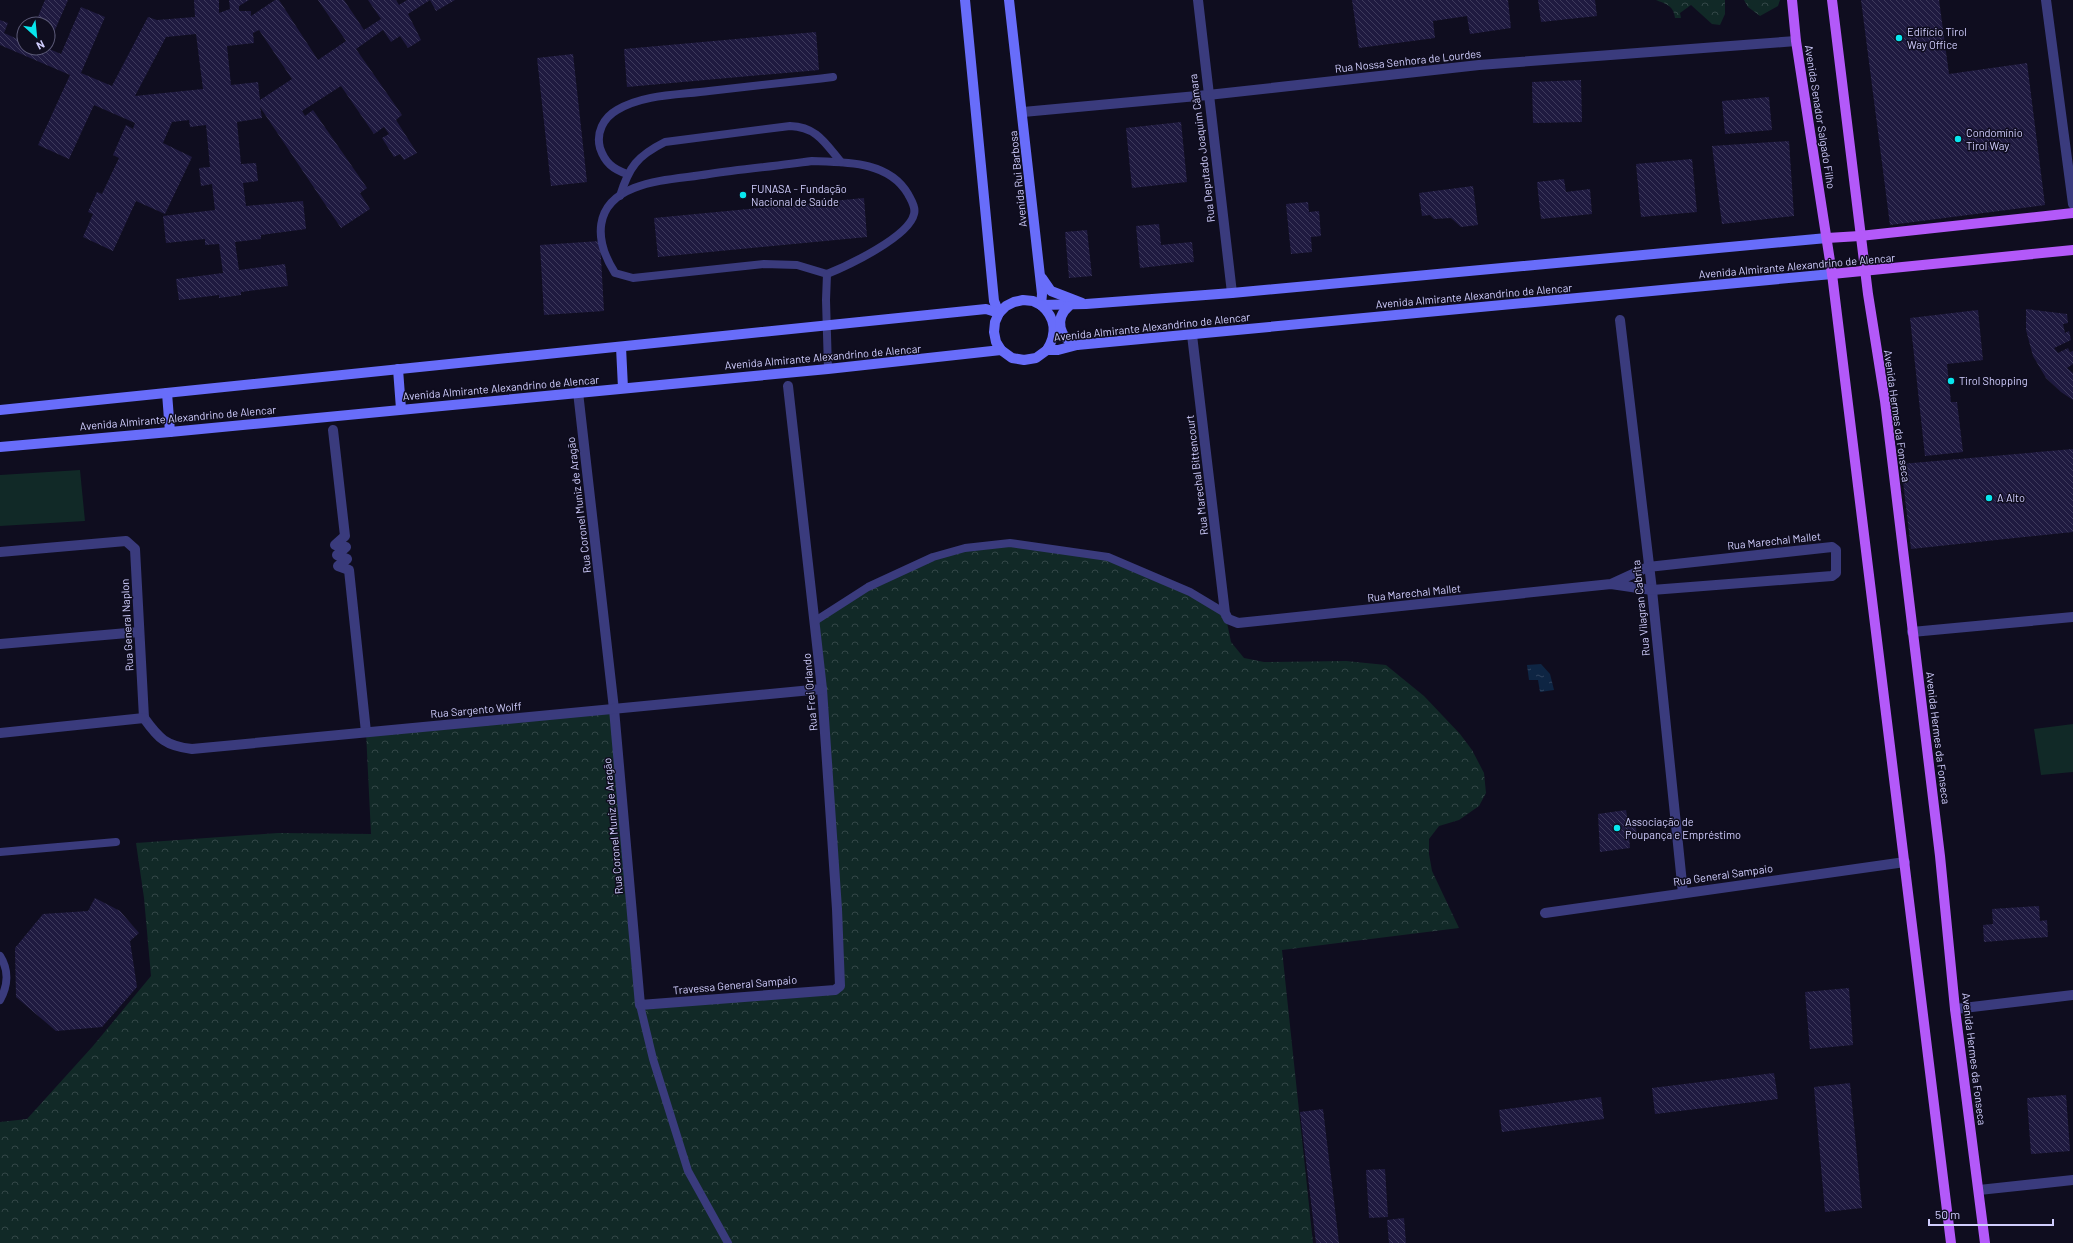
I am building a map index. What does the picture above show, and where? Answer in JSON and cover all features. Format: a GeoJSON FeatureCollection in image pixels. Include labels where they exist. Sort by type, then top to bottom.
{"type":"FeatureCollection","features":[{"type":"Feature","properties":{"kind":"main road"},"geometry":{"type":"LineString","coordinates":[[965,0],[994,301],[999,313]]}},
{"type":"Feature","properties":{"kind":"main road","name":"Avenida Rui Barbosa"},"geometry":{"type":"LineString","coordinates":[[1010,0],[1023,112],[1041,305],[1047,311],[1054,326],[1054,335],[1047,350]]}},
{"type":"Feature","properties":{"kind":"main road","name":"Avenida Senador Salgado Filho"},"geometry":{"type":"LineString","coordinates":[[1792,0],[1796,41],[1827,238]]}},
{"type":"Feature","properties":{"kind":"main road","name":"Avenida Senador Salgado Filho"},"geometry":{"type":"LineString","coordinates":[[1832,0],[1860,236]]}},
{"type":"Feature","properties":{"kind":"main road"},"geometry":{"type":"LineString","coordinates":[[1001,350],[996,342],[994,332],[995,322],[999,313],[1014,302],[1028,300],[1041,305],[1069,306],[1232,293],[1860,236],[2073,213]]}},
{"type":"Feature","properties":{"kind":"main road","name":"Avenida Hermes da Fonseca"},"geometry":{"type":"LineString","coordinates":[[1860,236],[1885,401],[1940,856],[1955,1009],[1985,1243]]}},
{"type":"Feature","properties":{"kind":"main road"},"geometry":{"type":"LineString","coordinates":[[1827,238],[1951,1243]]}},
{"type":"Feature","properties":{"kind":"main road","name":"Avenida Almirante Alexandrino de Alencar"},"geometry":{"type":"LineString","coordinates":[[0,447],[828,369],[1001,350],[1012,358],[1024,360],[1036,358],[1047,350],[1058,350],[1077,345],[1865,272],[2073,250]]}},
{"type":"Feature","properties":{"kind":"main road"},"geometry":{"type":"LineString","coordinates":[[1039,273],[1051,292],[1086,304]]}},
{"type":"Feature","properties":{"kind":"main road"},"geometry":{"type":"LineString","coordinates":[[1069,306],[1060,317],[1061,332],[1071,342],[1077,345]]}},
{"type":"Feature","properties":{"kind":"main road"},"geometry":{"type":"LineString","coordinates":[[0,410],[986,309],[999,313]]}},
{"type":"Feature","properties":{"kind":"main road"},"geometry":{"type":"LineString","coordinates":[[621,347],[623,388]]}},
{"type":"Feature","properties":{"kind":"main road"},"geometry":{"type":"LineString","coordinates":[[398,370],[401,409]]}},
{"type":"Feature","properties":{"kind":"main road"},"geometry":{"type":"LineString","coordinates":[[167,393],[170,432]]}},
{"type":"Feature","properties":{"kind":"street","name":"Rua Deputado Joaquim Câmara"},"geometry":{"type":"LineString","coordinates":[[1198,0],[1232,293]]}},
{"type":"Feature","properties":{"kind":"street"},"geometry":{"type":"LineString","coordinates":[[2046,0],[2073,204]]}},
{"type":"Feature","properties":{"kind":"street","name":"Rua Nossa Senhora de Lourdes"},"geometry":{"type":"LineString","coordinates":[[1023,112],[1208,95],[1479,65],[1796,41]]}},
{"type":"Feature","properties":{"kind":"street","name":"Rua Vilagran Cabrita"},"geometry":{"type":"LineString","coordinates":[[1620,320],[1648,567],[1652,590],[1683,893]]}},
{"type":"Feature","properties":{"kind":"street","name":"Rua Marechal Bittencourt"},"geometry":{"type":"LineString","coordinates":[[1192,335],[1225,613]]}},
{"type":"Feature","properties":{"kind":"street","name":"Rua Frei Orlando"},"geometry":{"type":"LineString","coordinates":[[788,386],[822,689],[841,982],[838,989],[832,990]]}},
{"type":"Feature","properties":{"kind":"street","name":"Rua Coronel Muniz de Aragão"},"geometry":{"type":"LineString","coordinates":[[578,392],[614,709],[640,1005]]}},
{"type":"Feature","properties":{"kind":"street"},"geometry":{"type":"LineString","coordinates":[[334,430],[345,536],[334,545],[346,547],[337,555],[347,559],[338,566],[349,570],[366,732]]}},
{"type":"Feature","properties":{"kind":"street","name":"Rua General Naplon"},"geometry":{"type":"LineString","coordinates":[[0,552],[126,541],[135,549],[144,718]]}},
{"type":"Feature","properties":{"kind":"street","name":"Rua Marechal Mallet"},"geometry":{"type":"LineString","coordinates":[[1225,613],[1228,619],[1238,623],[1611,584],[1652,590],[1832,576],[1836,573],[1836,550],[1832,547],[1648,567],[1611,584]]}},
{"type":"Feature","properties":{"kind":"street"},"geometry":{"type":"LineString","coordinates":[[1912,632],[2073,617]]}},
{"type":"Feature","properties":{"kind":"street"},"geometry":{"type":"LineString","coordinates":[[0,644],[139,632]]}},
{"type":"Feature","properties":{"kind":"street","name":"Rua Sargento Wolff"},"geometry":{"type":"LineString","coordinates":[[144,718],[164,742],[176,747],[192,749],[822,689]]}},
{"type":"Feature","properties":{"kind":"street"},"geometry":{"type":"LineString","coordinates":[[0,733],[144,718]]}},
{"type":"Feature","properties":{"kind":"street","name":"Rua General Sampaio"},"geometry":{"type":"LineString","coordinates":[[1545,913],[1905,862]]}},
{"type":"Feature","properties":{"kind":"street","name":"Travessa General Sampaio"},"geometry":{"type":"LineString","coordinates":[[640,1005],[832,990]]}},
{"type":"Feature","properties":{"kind":"street"},"geometry":{"type":"LineString","coordinates":[[1955,1009],[2073,995]]}},
{"type":"Feature","properties":{"kind":"street"},"geometry":{"type":"LineString","coordinates":[[1979,1190],[2073,1180]]}},
{"type":"Feature","properties":{"kind":"lane"},"geometry":{"type":"LineString","coordinates":[[627,174],[615,170],[605,160],[600,147],[598,134],[604,121],[616,110],[649,98],[834,77]]}},
{"type":"Feature","properties":{"kind":"lane"},"geometry":{"type":"LineString","coordinates":[[620,196],[627,174],[651,149],[665,142],[790,126],[802,126],[822,138],[841,162]]}},
{"type":"Feature","properties":{"kind":"lane"},"geometry":{"type":"LineString","coordinates":[[812,161],[841,162],[867,165],[889,174],[905,189],[913,203],[914,215],[905,228],[896,236],[863,258],[827,274],[796,265],[764,264],[633,278],[615,273],[608,262],[599,226],[609,206],[620,196],[634,188],[665,181],[812,161]]}},
{"type":"Feature","properties":{"kind":"lane"},"geometry":{"type":"LineString","coordinates":[[827,274],[826,300],[828,326],[828,369]]}},
{"type":"Feature","properties":{"kind":"lane"},"geometry":{"type":"LineString","coordinates":[[815,621],[868,587],[933,557],[965,548],[1010,543],[1108,557],[1190,592],[1225,613]]}},
{"type":"Feature","properties":{"kind":"lane"},"geometry":{"type":"LineString","coordinates":[[0,852],[116,842]]}},
{"type":"Feature","properties":{"kind":"lane"},"geometry":{"type":"LineString","coordinates":[[0,956],[4,962],[7,977],[4,993],[0,1000]]}},
{"type":"Feature","properties":{"kind":"lane","name":"Rua Coronel Muniz de Aragão"},"geometry":{"type":"LineString","coordinates":[[640,1005],[653,1059],[688,1171],[728,1243]]}},
{"type":"Feature","properties":{"kind":"green space"},"geometry":{"type":"Polygon","coordinates":[[[1656,0],[1725,0],[1725,14],[1720,25],[1712,24],[1691,5],[1680,13],[1681,18],[1675,18],[1671,8],[1656,0]]]}},
{"type":"Feature","properties":{"kind":"green space"},"geometry":{"type":"Polygon","coordinates":[[[1744,0],[1780,0],[1778,6],[1760,16],[1748,7],[1744,0]]]}},
{"type":"Feature","properties":{"kind":"green space"},"geometry":{"type":"Polygon","coordinates":[[[80,470],[85,521],[0,526],[0,475],[80,470]]]}},
{"type":"Feature","properties":{"kind":"green space"},"geometry":{"type":"Polygon","coordinates":[[[1010,543],[1108,557],[1225,613],[1231,642],[1244,658],[1264,662],[1346,661],[1386,665],[1424,696],[1460,734],[1472,750],[1484,773],[1486,793],[1479,806],[1459,820],[1439,826],[1429,839],[1429,854],[1432,871],[1459,928],[1282,950],[1313,1243],[0,1243],[0,1122],[27,1119],[93,1046],[151,976],[144,898],[136,843],[278,833],[371,834],[366,732],[614,709],[640,1005],[838,989],[815,621],[868,587],[933,557],[1010,543]]]}},
{"type":"Feature","properties":{"kind":"green space"},"geometry":{"type":"Polygon","coordinates":[[[2073,724],[2073,772],[2041,775],[2034,729],[2073,724]]]}},
{"type":"Feature","properties":{"kind":"water"},"geometry":{"type":"Polygon","coordinates":[[[1541,664],[1550,674],[1554,690],[1540,692],[1538,680],[1529,680],[1527,665],[1541,664]]]}},
{"type":"Feature","properties":{"kind":"building"},"geometry":{"type":"Polygon","coordinates":[[[45,0],[68,0],[56,28],[56,16],[38,16],[45,0]]]}},
{"type":"Feature","properties":{"kind":"building"},"geometry":{"type":"Polygon","coordinates":[[[194,0],[219,0],[219,13],[230,9],[229,0],[249,0],[239,6],[239,11],[251,11],[251,16],[275,0],[279,0],[318,60],[346,41],[318,0],[344,0],[364,30],[381,19],[368,0],[396,0],[399,5],[407,0],[430,0],[408,14],[421,40],[408,48],[400,36],[391,42],[383,30],[356,49],[402,115],[396,120],[417,153],[404,160],[400,154],[394,157],[382,138],[389,134],[384,127],[374,134],[341,86],[302,111],[305,116],[313,110],[367,188],[360,193],[370,209],[341,228],[260,107],[262,118],[237,122],[241,164],[256,163],[258,181],[243,183],[246,206],[303,201],[306,229],[261,235],[261,239],[235,242],[239,270],[285,264],[288,286],[241,292],[241,295],[219,298],[219,295],[179,300],[176,279],[223,273],[219,244],[205,245],[205,239],[166,243],[163,216],[215,210],[212,184],[201,186],[199,168],[210,167],[206,125],[190,127],[189,120],[172,122],[163,143],[192,157],[165,214],[136,201],[113,251],[83,237],[93,214],[88,212],[97,192],[102,194],[119,158],[113,155],[126,125],[133,129],[135,123],[94,105],[69,159],[38,145],[70,75],[26,56],[56,56],[56,52],[61,54],[81,7],[105,17],[81,73],[112,86],[148,17],[157,20],[195,17],[194,0]],[[259,30],[253,33],[254,43],[227,46],[231,85],[258,82],[260,100],[292,79],[259,30]],[[196,34],[166,37],[135,96],[203,89],[196,34]]]}},
{"type":"Feature","properties":{"kind":"building"},"geometry":{"type":"Polygon","coordinates":[[[430,0],[455,0],[436,11],[430,0]]]}},
{"type":"Feature","properties":{"kind":"building"},"geometry":{"type":"Polygon","coordinates":[[[1352,0],[1508,0],[1511,28],[1470,34],[1467,16],[1433,21],[1435,38],[1359,48],[1352,0]]]}},
{"type":"Feature","properties":{"kind":"building"},"geometry":{"type":"Polygon","coordinates":[[[1538,0],[1595,0],[1597,16],[1541,22],[1538,0]]]}},
{"type":"Feature","properties":{"kind":"building","name":"Condomínio Tirol Way"},"geometry":{"type":"Polygon","coordinates":[[[1861,0],[1939,0],[1949,74],[2027,63],[2045,205],[1890,225],[1861,0]]]}},
{"type":"Feature","properties":{"kind":"building"},"geometry":{"type":"Polygon","coordinates":[[[0,20],[8,23],[4,33],[16,38],[16,52],[0,45],[0,20]]]}},
{"type":"Feature","properties":{"kind":"building"},"geometry":{"type":"Polygon","coordinates":[[[816,32],[819,70],[627,87],[624,49],[816,32]]]}},
{"type":"Feature","properties":{"kind":"building"},"geometry":{"type":"Polygon","coordinates":[[[573,54],[587,182],[551,186],[537,58],[573,54]]]}},
{"type":"Feature","properties":{"kind":"building"},"geometry":{"type":"Polygon","coordinates":[[[1581,80],[1582,122],[1533,123],[1532,82],[1581,80]]]}},
{"type":"Feature","properties":{"kind":"building"},"geometry":{"type":"Polygon","coordinates":[[[1769,97],[1772,130],[1725,134],[1722,101],[1769,97]]]}},
{"type":"Feature","properties":{"kind":"building"},"geometry":{"type":"Polygon","coordinates":[[[1181,122],[1187,182],[1132,188],[1126,128],[1181,122]]]}},
{"type":"Feature","properties":{"kind":"building"},"geometry":{"type":"Polygon","coordinates":[[[1789,141],[1794,216],[1722,224],[1712,146],[1789,141]]]}},
{"type":"Feature","properties":{"kind":"building"},"geometry":{"type":"Polygon","coordinates":[[[1692,159],[1697,212],[1641,217],[1636,164],[1692,159]]]}},
{"type":"Feature","properties":{"kind":"building"},"geometry":{"type":"Polygon","coordinates":[[[1564,179],[1566,192],[1590,189],[1592,214],[1541,219],[1537,182],[1564,179]]]}},
{"type":"Feature","properties":{"kind":"building"},"geometry":{"type":"Polygon","coordinates":[[[1473,186],[1478,225],[1461,227],[1451,218],[1434,219],[1430,215],[1422,216],[1419,193],[1473,186]]]}},
{"type":"Feature","properties":{"kind":"building"},"geometry":{"type":"Polygon","coordinates":[[[864,198],[867,237],[658,257],[654,218],[864,198]]]}},
{"type":"Feature","properties":{"kind":"building"},"geometry":{"type":"Polygon","coordinates":[[[1308,202],[1309,212],[1319,211],[1321,236],[1311,237],[1312,252],[1291,254],[1286,204],[1308,202]]]}},
{"type":"Feature","properties":{"kind":"building"},"geometry":{"type":"Polygon","coordinates":[[[1159,224],[1161,245],[1192,242],[1194,262],[1140,268],[1136,226],[1159,224]]]}},
{"type":"Feature","properties":{"kind":"building"},"geometry":{"type":"Polygon","coordinates":[[[1087,230],[1092,276],[1069,278],[1065,232],[1087,230]]]}},
{"type":"Feature","properties":{"kind":"building"},"geometry":{"type":"Polygon","coordinates":[[[600,241],[604,311],[544,315],[540,245],[600,241]]]}},
{"type":"Feature","properties":{"kind":"building"},"geometry":{"type":"Polygon","coordinates":[[[2026,309],[2067,314],[2068,323],[2063,324],[2065,333],[2069,331],[2071,340],[2054,348],[2058,353],[2068,348],[2070,352],[2073,351],[2073,364],[2067,368],[2073,373],[2073,400],[2061,392],[2046,378],[2033,356],[2026,330],[2026,309]]]}},
{"type":"Feature","properties":{"kind":"building"},"geometry":{"type":"Polygon","coordinates":[[[1978,310],[1983,360],[1947,364],[1951,402],[1957,402],[1963,452],[1925,456],[1910,318],[1978,310]]]}},
{"type":"Feature","properties":{"kind":"building","name":"A Alto"},"geometry":{"type":"Polygon","coordinates":[[[2073,449],[2073,532],[1911,549],[1901,464],[2073,449]]]}},
{"type":"Feature","properties":{"kind":"building","name":"Associação de Poupança e Empréstimo"},"geometry":{"type":"Polygon","coordinates":[[[1626,810],[1628,821],[1635,820],[1637,835],[1629,837],[1630,848],[1600,852],[1598,814],[1626,810]]]}},
{"type":"Feature","properties":{"kind":"building"},"geometry":{"type":"Polygon","coordinates":[[[95,898],[120,911],[139,933],[130,941],[137,987],[102,1027],[56,1031],[16,997],[15,948],[43,914],[88,911],[95,898]]]}},
{"type":"Feature","properties":{"kind":"building"},"geometry":{"type":"Polygon","coordinates":[[[2039,906],[2040,921],[2047,920],[2048,937],[1984,942],[1983,925],[1993,924],[1992,909],[2039,906]]]}},
{"type":"Feature","properties":{"kind":"building"},"geometry":{"type":"Polygon","coordinates":[[[1849,988],[1853,1045],[1810,1049],[1805,992],[1849,988]]]}},
{"type":"Feature","properties":{"kind":"building"},"geometry":{"type":"Polygon","coordinates":[[[1774,1073],[1778,1099],[1655,1114],[1652,1088],[1774,1073]]]}},
{"type":"Feature","properties":{"kind":"building"},"geometry":{"type":"Polygon","coordinates":[[[1850,1083],[1862,1208],[1825,1212],[1814,1087],[1850,1083]]]}},
{"type":"Feature","properties":{"kind":"building"},"geometry":{"type":"Polygon","coordinates":[[[2066,1095],[2070,1151],[2031,1154],[2027,1098],[2066,1095]]]}},
{"type":"Feature","properties":{"kind":"building"},"geometry":{"type":"Polygon","coordinates":[[[1601,1097],[1604,1119],[1502,1132],[1499,1110],[1601,1097]]]}},
{"type":"Feature","properties":{"kind":"building"},"geometry":{"type":"Polygon","coordinates":[[[1323,1109],[1339,1243],[1316,1243],[1300,1112],[1323,1109]]]}},
{"type":"Feature","properties":{"kind":"building"},"geometry":{"type":"Polygon","coordinates":[[[1385,1169],[1388,1217],[1369,1218],[1366,1170],[1385,1169]]]}},
{"type":"Feature","properties":{"kind":"building"},"geometry":{"type":"Polygon","coordinates":[[[1404,1218],[1406,1243],[1389,1243],[1387,1220],[1404,1218]]]}},
{"type":"Feature","properties":{"kind":"place","name":"Edifício Tirol Way Office"},"geometry":{"type":"Point","coordinates":[1899,38]}},
{"type":"Feature","properties":{"kind":"place","name":"Condomínio Tirol Way"},"geometry":{"type":"Point","coordinates":[1958,139]}},
{"type":"Feature","properties":{"kind":"place","name":"FUNASA - Fundação Nacional de Saúde"},"geometry":{"type":"Point","coordinates":[743,195]}},
{"type":"Feature","properties":{"kind":"place","name":"Tirol Shopping"},"geometry":{"type":"Point","coordinates":[1951,381]}},
{"type":"Feature","properties":{"kind":"place","name":"A Alto"},"geometry":{"type":"Point","coordinates":[1989,498]}},
{"type":"Feature","properties":{"kind":"place","name":"Associação de Poupança e Empréstimo"},"geometry":{"type":"Point","coordinates":[1617,828]}}]}
